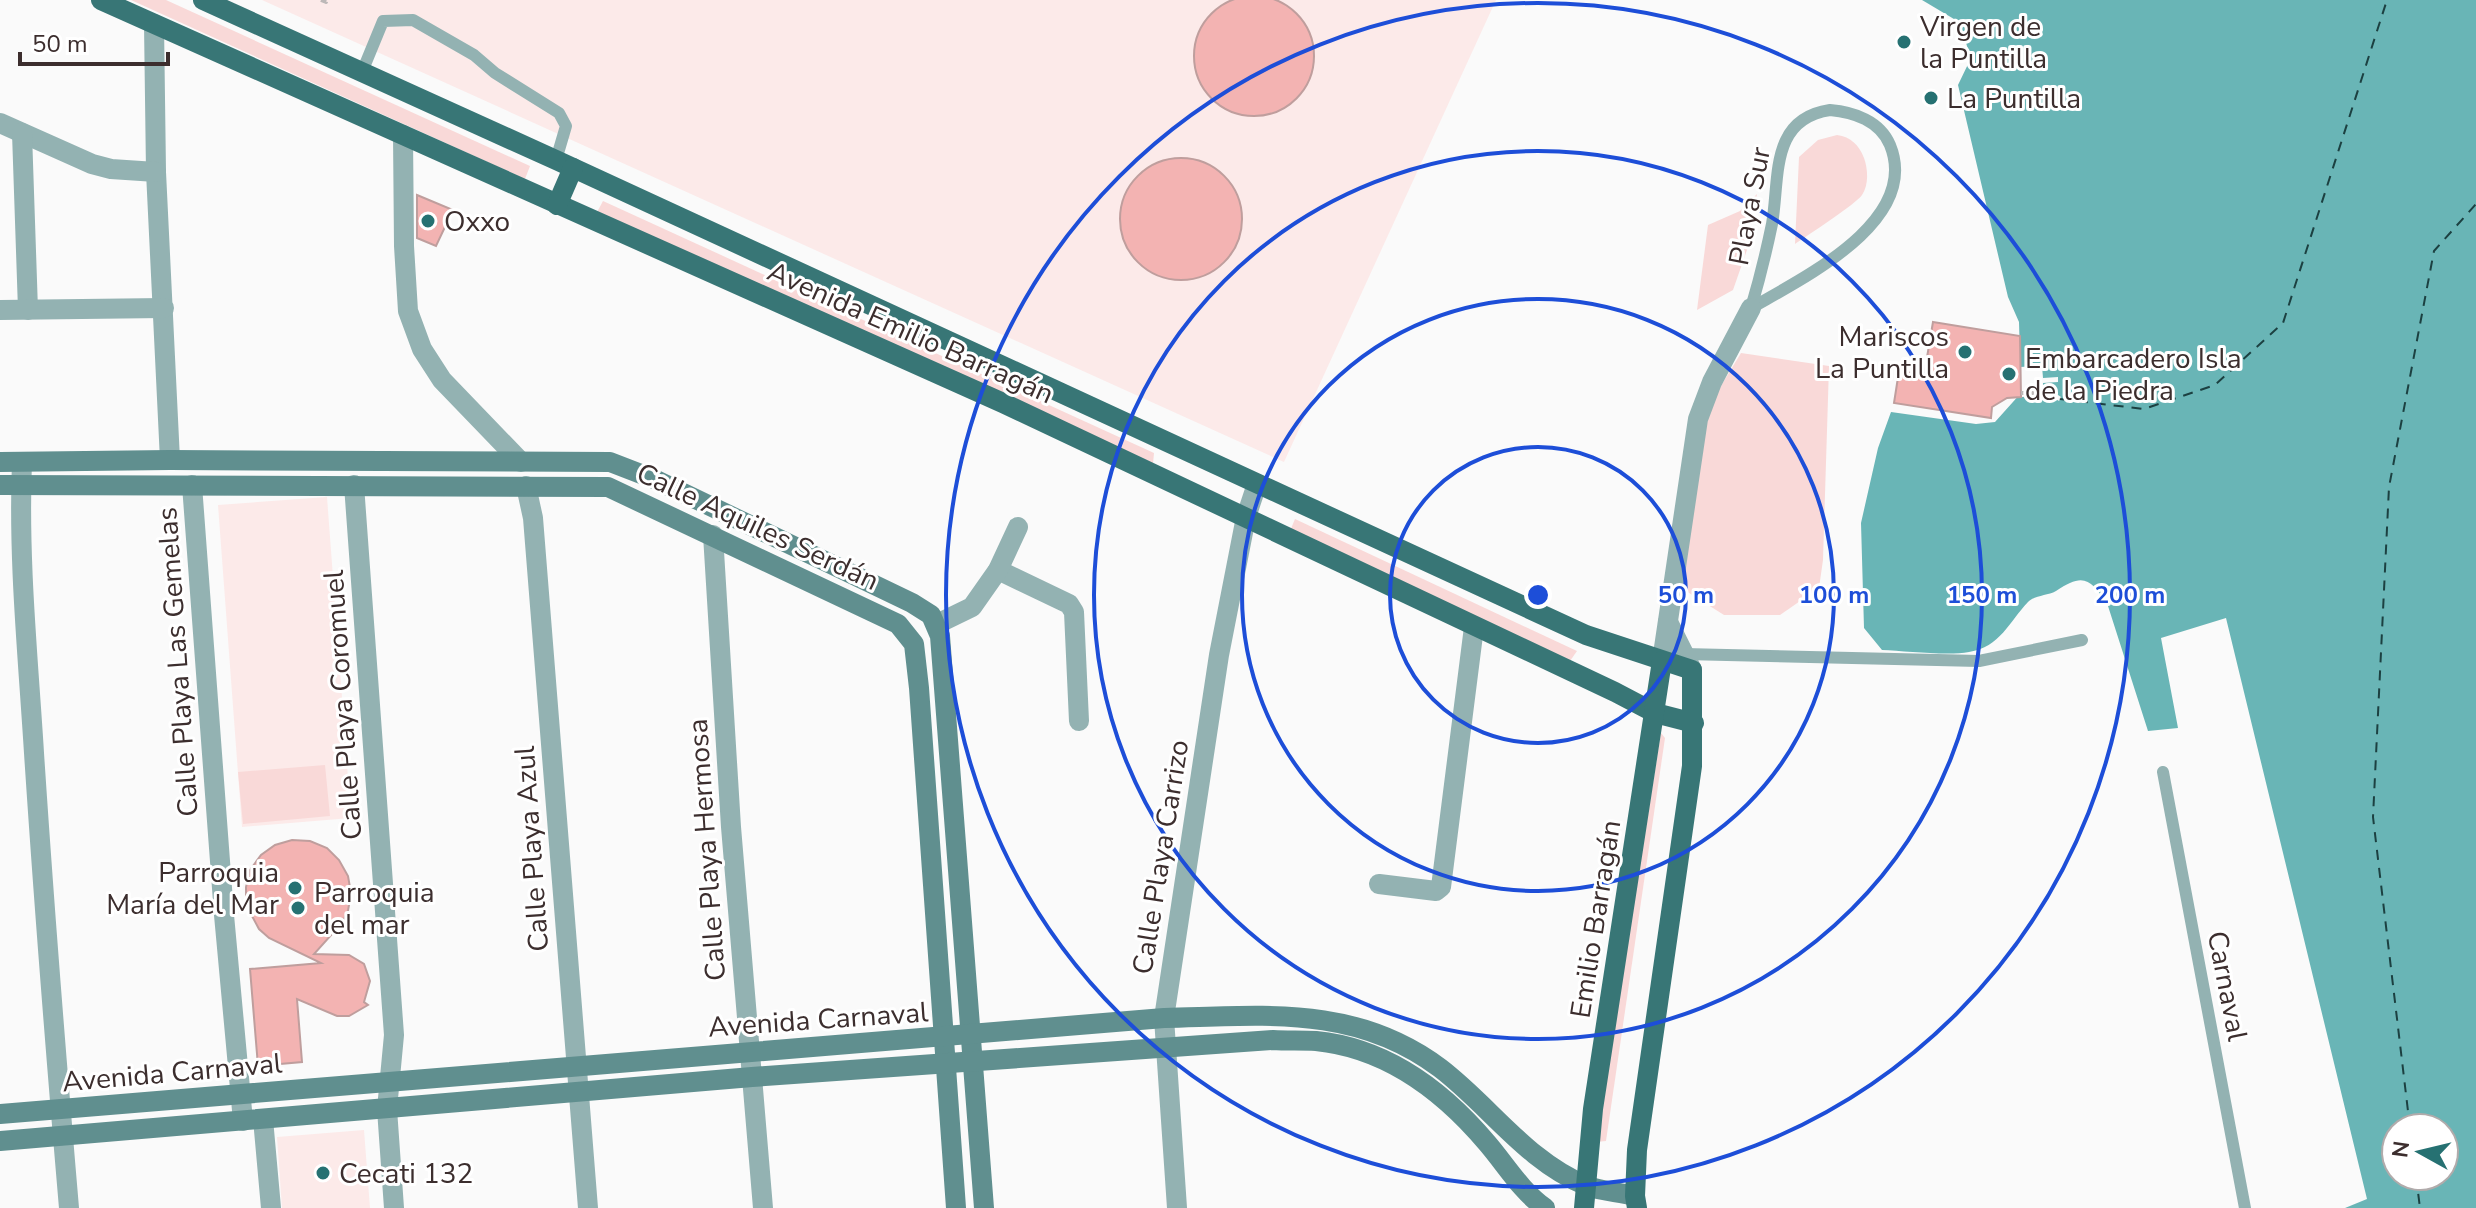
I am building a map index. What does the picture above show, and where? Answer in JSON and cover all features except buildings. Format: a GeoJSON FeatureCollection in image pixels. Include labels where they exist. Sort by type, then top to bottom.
{"type":"FeatureCollection","features":[{"type":"Feature","properties":{"kind":"main road","name":"Avenida Emilio Barragán"},"geometry":{"type":"LineString","coordinates":[[101,0],[1003,403],[1655,713],[1694,723]]}},
{"type":"Feature","properties":{"kind":"main road","name":"Avenida Emilio Barragán"},"geometry":{"type":"LineString","coordinates":[[203,0],[1586,635],[1662,661],[1688,662]]}},
{"type":"Feature","properties":{"kind":"main road"},"geometry":{"type":"LineString","coordinates":[[557,205],[564,164]]}},
{"type":"Feature","properties":{"kind":"main road","name":"Emilio Barragán"},"geometry":{"type":"LineString","coordinates":[[1584,1208],[1593,1109],[1662,661]]}},
{"type":"Feature","properties":{"kind":"main road"},"geometry":{"type":"LineString","coordinates":[[1636,1202],[1637,1150],[1692,766],[1694,723],[1688,662]]}},
{"type":"Feature","properties":{"kind":"street"},"geometry":{"type":"LineString","coordinates":[[154,24],[156,172],[170,460]]}},
{"type":"Feature","properties":{"kind":"street"},"geometry":{"type":"LineString","coordinates":[[0,123],[92,164],[111,169],[156,172]]}},
{"type":"Feature","properties":{"kind":"street"},"geometry":{"type":"LineString","coordinates":[[22,133],[28,310]]}},
{"type":"Feature","properties":{"kind":"street"},"geometry":{"type":"LineString","coordinates":[[403,135],[408,311],[422,349],[442,380],[521,462]]}},
{"type":"Feature","properties":{"kind":"street"},"geometry":{"type":"LineString","coordinates":[[0,310],[164,308]]}},
{"type":"Feature","properties":{"kind":"street"},"geometry":{"type":"LineString","coordinates":[[1662,661],[1698,419],[1712,382],[1751,308]]}},
{"type":"Feature","properties":{"kind":"street"},"geometry":{"type":"LineString","coordinates":[[267,461],[267,486]]}},
{"type":"Feature","properties":{"kind":"street","name":"Calle Aquiles Serdán"},"geometry":{"type":"LineString","coordinates":[[0,462],[610,462],[654,479],[912,603],[931,615],[937,624]]}},
{"type":"Feature","properties":{"kind":"street"},"geometry":{"type":"LineString","coordinates":[[22,462],[22,555],[27,640],[69,1208]]}},
{"type":"Feature","properties":{"kind":"street"},"geometry":{"type":"LineString","coordinates":[[644,502],[654,479]]}},
{"type":"Feature","properties":{"kind":"street","name":"Calle Playa Carrizo"},"geometry":{"type":"LineString","coordinates":[[1177,1208],[1164,1018],[1219,655],[1246,517],[1257,484]]}},
{"type":"Feature","properties":{"kind":"street","name":"Calle Aquiles Serdán"},"geometry":{"type":"LineString","coordinates":[[0,485],[608,487],[898,624],[914,644],[926,763],[956,1208]]}},
{"type":"Feature","properties":{"kind":"street","name":"Calle Playa Las Gemelas"},"geometry":{"type":"LineString","coordinates":[[192,485],[241,1094],[253,1120],[271,1208]]}},
{"type":"Feature","properties":{"kind":"street","name":"Calle Playa Coromuel"},"geometry":{"type":"LineString","coordinates":[[354,485],[394,1035],[387,1109],[394,1208]]}},
{"type":"Feature","properties":{"kind":"street","name":"Calle Playa Azul"},"geometry":{"type":"LineString","coordinates":[[526,486],[534,534],[588,1208]]}},
{"type":"Feature","properties":{"kind":"street"},"geometry":{"type":"LineString","coordinates":[[984,1208],[952,777],[937,624],[972,607],[998,570],[1018,527]]}},
{"type":"Feature","properties":{"kind":"street","name":"Calle Playa Hermosa"},"geometry":{"type":"LineString","coordinates":[[713,535],[731,827],[763,1208]]}},
{"type":"Feature","properties":{"kind":"street"},"geometry":{"type":"LineString","coordinates":[[998,570],[1069,604],[1074,612],[1079,721]]}},
{"type":"Feature","properties":{"kind":"street"},"geometry":{"type":"LineString","coordinates":[[1668,622],[1688,662]]}},
{"type":"Feature","properties":{"kind":"street"},"geometry":{"type":"LineString","coordinates":[[1379,884],[1436,891],[1441,887],[1474,627]]}},
{"type":"Feature","properties":{"kind":"street","name":"Avenida Carnaval"},"geometry":{"type":"LineString","coordinates":[[0,1114],[1164,1018],[1321,1018],[1374,1032],[1440,1068],[1533,1155],[1587,1186]]}},
{"type":"Feature","properties":{"kind":"street","name":"Avenida Carnaval"},"geometry":{"type":"LineString","coordinates":[[0,1141],[752,1077],[1273,1040],[1317,1041],[1355,1049],[1417,1077],[1467,1120],[1521,1185],[1545,1208]]}},
{"type":"Feature","properties":{"kind":"street"},"geometry":{"type":"LineString","coordinates":[[1587,1186],[1636,1202]]}},
{"type":"Feature","properties":{"kind":"lane"},"geometry":{"type":"LineString","coordinates":[[362,72],[383,21],[413,20],[474,55],[495,73],[559,113],[566,126],[564,164]]}},
{"type":"Feature","properties":{"kind":"lane","name":"Playa Sur"},"geometry":{"type":"LineString","coordinates":[[1843,111],[1870,122],[1887,137],[1894,156],[1894,182],[1883,213],[1853,243],[1751,308],[1772,221],[1778,163],[1787,137],[1806,117],[1817,112],[1843,111]]}},
{"type":"Feature","properties":{"kind":"lane"},"geometry":{"type":"LineString","coordinates":[[1688,662],[1979,661],[2082,640]]}},
{"type":"Feature","properties":{"kind":"lane","name":"Carnaval"},"geometry":{"type":"LineString","coordinates":[[2163,772],[2245,1208]]}},
{"type":"Feature","properties":{"kind":"path"},"geometry":{"type":"LineString","coordinates":[[321,0],[327,0]]}},
{"type":"Feature","properties":{"kind":"path"},"geometry":{"type":"LineString","coordinates":[[2021,393],[2049,393],[2060,399]]}},
{"type":"Feature","properties":{"kind":"shaded area"},"geometry":{"type":"Polygon","coordinates":[[[131,0],[166,0],[530,166],[525,179],[131,0]]]}},
{"type":"Feature","properties":{"kind":"shaded area"},"geometry":{"type":"Polygon","coordinates":[[[262,0],[1496,0],[1284,462],[262,0]]]}},
{"type":"Feature","properties":{"kind":"shaded area"},"geometry":{"type":"Polygon","coordinates":[[[1837,135],[1850,140],[1862,153],[1867,172],[1864,191],[1851,205],[1795,244],[1799,157],[1818,140],[1837,135]]]}},
{"type":"Feature","properties":{"kind":"shaded area"},"geometry":{"type":"Polygon","coordinates":[[[1757,194],[1748,247],[1733,290],[1697,310],[1708,225],[1740,211],[1757,194]]]}},
{"type":"Feature","properties":{"kind":"shaded area"},"geometry":{"type":"Polygon","coordinates":[[[603,201],[1154,453],[1153,464],[596,214],[603,201]]]}},
{"type":"Feature","properties":{"kind":"shaded area"},"geometry":{"type":"Polygon","coordinates":[[[1741,353],[1829,366],[1823,560],[1819,588],[1780,615],[1724,615],[1678,586],[1705,412],[1741,353]]]}},
{"type":"Feature","properties":{"kind":"shaded area"},"geometry":{"type":"Polygon","coordinates":[[[327,497],[351,818],[242,827],[218,505],[327,497]]]}},
{"type":"Feature","properties":{"kind":"shaded area"},"geometry":{"type":"Polygon","coordinates":[[[1295,519],[1577,651],[1570,661],[1290,531],[1295,519]]]}},
{"type":"Feature","properties":{"kind":"shaded area"},"geometry":{"type":"Polygon","coordinates":[[[1661,733],[1665,738],[1606,1141],[1596,1142],[1661,733]]]}},
{"type":"Feature","properties":{"kind":"shaded area"},"geometry":{"type":"Polygon","coordinates":[[[325,765],[330,816],[243,824],[238,772],[325,765]]]}},
{"type":"Feature","properties":{"kind":"shaded area","name":"Cecati 132"},"geometry":{"type":"Polygon","coordinates":[[[364,1130],[370,1208],[282,1208],[277,1137],[364,1130]]]}},
{"type":"Feature","properties":{"kind":"water"},"geometry":{"type":"Polygon","coordinates":[[[1922,0],[2476,0],[2476,1208],[2345,1208],[2367,1199],[2226,618],[2161,638],[2178,728],[2148,731],[2108,606],[2086,581],[2074,582],[2031,600],[1989,645],[1969,652],[1882,650],[1864,628],[1861,523],[1878,448],[1891,412],[1976,424],[1995,422],[2021,393],[2019,322],[2008,297],[1958,85],[1971,58],[1959,22],[1922,0]]]}},
{"type":"Feature","properties":{"kind":"pier"},"geometry":{"type":"Polygon","coordinates":[[[2042,366],[2043,378],[2058,377],[2058,382],[2043,383],[2043,389],[2049,389],[2061,397],[2059,401],[2051,396],[2021,397],[2020,367],[2042,366]]]}},
{"type":"Feature","properties":{"kind":"ferry route"},"geometry":{"type":"LineString","coordinates":[[2060,399],[2144,409],[2215,385],[2283,323],[2387,0]]}},
{"type":"Feature","properties":{"kind":"ferry route"},"geometry":{"type":"LineString","coordinates":[[2408,1112],[2373,817],[2389,487],[2434,251],[2476,204]]}},
{"type":"Feature","properties":{"kind":"ferry route"},"geometry":{"type":"LineString","coordinates":[[2418,1192],[2420,1208]]}},
{"type":"Feature","properties":{"kind":"place","name":"Virgen de la Puntilla"},"geometry":{"type":"Point","coordinates":[1904,42]}},
{"type":"Feature","properties":{"kind":"place","name":"La Puntilla"},"geometry":{"type":"Point","coordinates":[1931,98]}},
{"type":"Feature","properties":{"kind":"place","name":"Oxxo"},"geometry":{"type":"Point","coordinates":[428,221]}},
{"type":"Feature","properties":{"kind":"place","name":"Mariscos La Puntilla"},"geometry":{"type":"Point","coordinates":[1965,352]}},
{"type":"Feature","properties":{"kind":"place","name":"Embarcadero Isla de la Piedra"},"geometry":{"type":"Point","coordinates":[2009,374]}},
{"type":"Feature","properties":{"kind":"place","name":"Parroquia María del Mar"},"geometry":{"type":"Point","coordinates":[295,888]}},
{"type":"Feature","properties":{"kind":"place","name":"Parroquia del mar"},"geometry":{"type":"Point","coordinates":[298,908]}},
{"type":"Feature","properties":{"kind":"place","name":"Cecati 132"},"geometry":{"type":"Point","coordinates":[323,1173]}}]}
